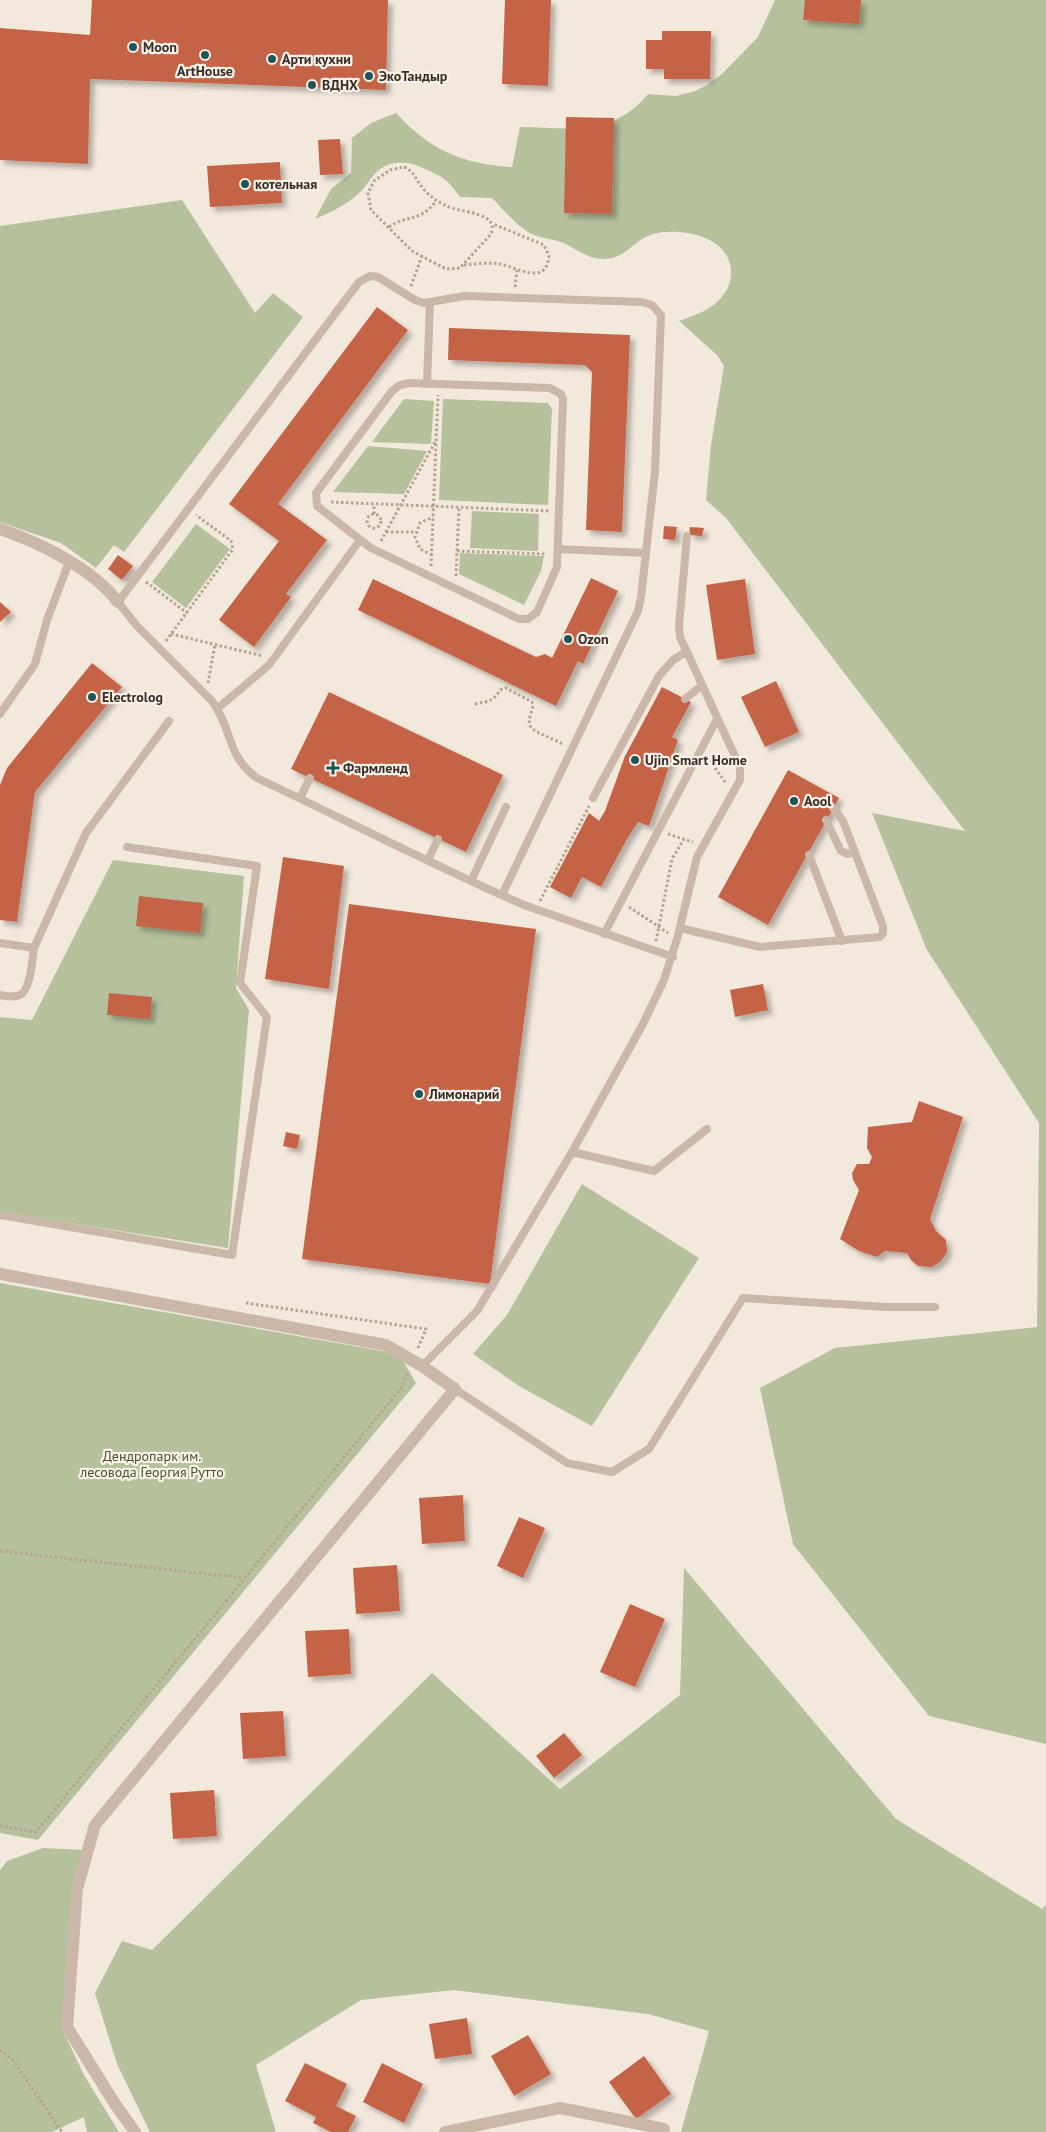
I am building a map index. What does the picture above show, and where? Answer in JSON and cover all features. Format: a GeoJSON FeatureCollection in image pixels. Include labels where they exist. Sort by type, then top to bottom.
{"type":"FeatureCollection","features":[{"type":"Feature","properties":{"kind":"street"},"geometry":{"type":"LineString","coordinates":[[0,529],[38,544],[69,562],[101,584],[118,602]]}},
{"type":"Feature","properties":{"kind":"street"},"geometry":{"type":"LineString","coordinates":[[0,1274],[386,1345],[418,1363],[455,1389],[95,1825],[77,1889],[67,2026],[114,2104],[135,2132]]}},
{"type":"Feature","properties":{"kind":"street"},"geometry":{"type":"LineString","coordinates":[[445,2132],[560,2108],[664,2129]]}},
{"type":"Feature","properties":{"kind":"lane"},"geometry":{"type":"LineString","coordinates":[[502,896],[636,617],[642,597],[655,463],[662,322],[658,311],[652,305],[642,302],[465,296],[430,302],[416,300],[378,277],[370,276],[362,278],[118,602],[131,620],[218,708],[235,756],[241,765],[257,778],[502,896],[535,910],[672,957]]}},
{"type":"Feature","properties":{"kind":"lane"},"geometry":{"type":"LineString","coordinates":[[427,384],[430,302]]}},
{"type":"Feature","properties":{"kind":"lane"},"geometry":{"type":"LineString","coordinates":[[404,384],[427,384],[550,388],[558,392],[562,399],[557,568],[537,612],[528,619],[519,620],[375,550],[320,510],[315,501],[316,493],[392,391],[404,384]]}},
{"type":"Feature","properties":{"kind":"lane"},"geometry":{"type":"LineString","coordinates":[[418,1363],[477,1311],[572,1152],[643,1024],[678,939],[693,866],[740,780],[740,767],[680,637],[679,626],[687,536]]}},
{"type":"Feature","properties":{"kind":"lane"},"geometry":{"type":"LineString","coordinates":[[218,708],[264,670],[360,540]]}},
{"type":"Feature","properties":{"kind":"lane"},"geometry":{"type":"LineString","coordinates":[[558,552],[646,552]]}},
{"type":"Feature","properties":{"kind":"lane"},"geometry":{"type":"LineString","coordinates":[[0,714],[35,664],[47,620],[69,562]]}},
{"type":"Feature","properties":{"kind":"lane"},"geometry":{"type":"LineString","coordinates":[[593,798],[663,670],[673,660],[686,652]]}},
{"type":"Feature","properties":{"kind":"lane"},"geometry":{"type":"LineString","coordinates":[[685,699],[702,686]]}},
{"type":"Feature","properties":{"kind":"lane"},"geometry":{"type":"LineString","coordinates":[[604,934],[717,719]]}},
{"type":"Feature","properties":{"kind":"lane"},"geometry":{"type":"LineString","coordinates":[[0,995],[12,997],[20,995],[26,990],[34,948],[86,833],[169,721]]}},
{"type":"Feature","properties":{"kind":"lane"},"geometry":{"type":"LineString","coordinates":[[300,798],[310,778]]}},
{"type":"Feature","properties":{"kind":"lane"},"geometry":{"type":"LineString","coordinates":[[471,881],[506,807]]}},
{"type":"Feature","properties":{"kind":"lane"},"geometry":{"type":"LineString","coordinates":[[680,928],[760,947],[876,938],[882,935],[884,930],[855,852],[843,821],[833,808]]}},
{"type":"Feature","properties":{"kind":"lane"},"geometry":{"type":"LineString","coordinates":[[826,820],[841,852],[848,854],[855,852]]}},
{"type":"Feature","properties":{"kind":"lane"},"geometry":{"type":"LineString","coordinates":[[428,860],[438,839]]}},
{"type":"Feature","properties":{"kind":"lane"},"geometry":{"type":"LineString","coordinates":[[0,1215],[232,1255],[267,1017],[240,983],[257,866],[127,848]]}},
{"type":"Feature","properties":{"kind":"lane"},"geometry":{"type":"LineString","coordinates":[[809,855],[842,941]]}},
{"type":"Feature","properties":{"kind":"lane"},"geometry":{"type":"LineString","coordinates":[[0,943],[34,948]]}},
{"type":"Feature","properties":{"kind":"lane"},"geometry":{"type":"LineString","coordinates":[[572,1152],[654,1171],[706,1129]]}},
{"type":"Feature","properties":{"kind":"lane"},"geometry":{"type":"LineString","coordinates":[[455,1389],[568,1462],[612,1472],[650,1449],[742,1298],[886,1307],[936,1307]]}},
{"type":"Feature","properties":{"kind":"path"},"geometry":{"type":"LineString","coordinates":[[463,265],[498,264],[530,274],[542,271],[549,261],[546,248],[538,241],[492,224],[488,218],[483,216],[454,209],[436,201],[408,168],[395,168],[384,172],[371,187],[368,198],[371,210],[407,247],[446,269],[456,270],[463,265],[491,234],[492,224]]}},
{"type":"Feature","properties":{"kind":"path"},"geometry":{"type":"LineString","coordinates":[[389,227],[397,222],[421,216],[436,201]]}},
{"type":"Feature","properties":{"kind":"path"},"geometry":{"type":"LineString","coordinates":[[407,295],[422,256]]}},
{"type":"Feature","properties":{"kind":"path"},"geometry":{"type":"LineString","coordinates":[[514,298],[517,270]]}},
{"type":"Feature","properties":{"kind":"path"},"geometry":{"type":"LineString","coordinates":[[431,577],[439,384]]}},
{"type":"Feature","properties":{"kind":"path"},"geometry":{"type":"LineString","coordinates":[[375,550],[436,440]]}},
{"type":"Feature","properties":{"kind":"path"},"geometry":{"type":"LineString","coordinates":[[315,501],[559,511]]}},
{"type":"Feature","properties":{"kind":"path"},"geometry":{"type":"LineString","coordinates":[[374,504],[374,514]]}},
{"type":"Feature","properties":{"kind":"path"},"geometry":{"type":"LineString","coordinates":[[456,589],[459,507]]}},
{"type":"Feature","properties":{"kind":"path"},"geometry":{"type":"LineString","coordinates":[[160,649],[232,552],[233,546],[230,541],[188,509]]}},
{"type":"Feature","properties":{"kind":"path"},"geometry":{"type":"LineString","coordinates":[[374,514],[369,517],[369,525],[374,528],[379,525]]}},
{"type":"Feature","properties":{"kind":"path"},"geometry":{"type":"LineString","coordinates":[[374,514],[380,519],[379,525]]}},
{"type":"Feature","properties":{"kind":"path"},"geometry":{"type":"LineString","coordinates":[[432,555],[420,549],[416,541],[416,532],[420,523],[433,517]]}},
{"type":"Feature","properties":{"kind":"path"},"geometry":{"type":"LineString","coordinates":[[379,525],[386,530],[416,532]]}},
{"type":"Feature","properties":{"kind":"path"},"geometry":{"type":"LineString","coordinates":[[457,551],[558,552]]}},
{"type":"Feature","properties":{"kind":"path"},"geometry":{"type":"LineString","coordinates":[[137,576],[187,613]]}},
{"type":"Feature","properties":{"kind":"path"},"geometry":{"type":"LineString","coordinates":[[171,634],[274,658]]}},
{"type":"Feature","properties":{"kind":"path"},"geometry":{"type":"LineString","coordinates":[[206,695],[215,644]]}},
{"type":"Feature","properties":{"kind":"path"},"geometry":{"type":"LineString","coordinates":[[475,704],[490,701],[496,697],[500,690],[506,688],[532,702],[533,706],[528,720],[532,728],[573,749]]}},
{"type":"Feature","properties":{"kind":"path"},"geometry":{"type":"LineString","coordinates":[[701,750],[734,792]]}},
{"type":"Feature","properties":{"kind":"path"},"geometry":{"type":"LineString","coordinates":[[535,910],[593,798]]}},
{"type":"Feature","properties":{"kind":"path"},"geometry":{"type":"LineString","coordinates":[[658,831],[703,845]]}},
{"type":"Feature","properties":{"kind":"path"},"geometry":{"type":"LineString","coordinates":[[654,950],[672,859],[684,839]]}},
{"type":"Feature","properties":{"kind":"path"},"geometry":{"type":"LineString","coordinates":[[620,902],[678,939]]}},
{"type":"Feature","properties":{"kind":"path"},"geometry":{"type":"LineString","coordinates":[[0,1826],[36,1832],[402,1387],[418,1363],[426,1329],[242,1303]]}},
{"type":"Feature","properties":{"kind":"path"},"geometry":{"type":"LineString","coordinates":[[0,1551],[244,1578]]}},
{"type":"Feature","properties":{"kind":"path"},"geometry":{"type":"LineString","coordinates":[[0,2050],[13,2060],[62,2132]]}},
{"type":"Feature","properties":{"kind":"green space"},"geometry":{"type":"Polygon","coordinates":[[[775,0],[1046,0],[1046,1744],[929,1716],[793,1544],[760,1388],[835,1348],[1037,1327],[1039,1123],[927,950],[872,813],[965,831],[726,518],[706,500],[711,445],[724,366],[717,355],[679,321],[704,311],[720,299],[730,283],[731,270],[729,261],[717,245],[707,239],[697,235],[674,232],[663,232],[645,237],[614,258],[591,257],[564,243],[528,232],[514,221],[492,198],[460,197],[441,177],[418,166],[404,163],[384,166],[351,200],[315,219],[331,189],[351,173],[352,138],[371,123],[396,113],[421,137],[448,153],[478,162],[512,167],[520,127],[573,128],[605,124],[635,108],[648,94],[676,96],[695,91],[709,84],[722,74],[758,37],[775,0]]]}},
{"type":"Feature","properties":{"kind":"green space"},"geometry":{"type":"Polygon","coordinates":[[[182,200],[255,313],[273,293],[303,317],[124,552],[114,545],[96,568],[61,543],[0,522],[0,226],[182,200]]]}},
{"type":"Feature","properties":{"kind":"green space"},"geometry":{"type":"Polygon","coordinates":[[[404,399],[434,401],[431,444],[372,442],[404,399]]]}},
{"type":"Feature","properties":{"kind":"green space"},"geometry":{"type":"Polygon","coordinates":[[[443,399],[548,403],[552,409],[548,505],[439,500],[443,399]]]}},
{"type":"Feature","properties":{"kind":"green space"},"geometry":{"type":"Polygon","coordinates":[[[368,446],[427,451],[404,494],[333,492],[368,446]]]}},
{"type":"Feature","properties":{"kind":"green space"},"geometry":{"type":"Polygon","coordinates":[[[472,511],[539,514],[538,551],[470,548],[472,511]]]}},
{"type":"Feature","properties":{"kind":"green space"},"geometry":{"type":"Polygon","coordinates":[[[196,524],[230,549],[186,608],[152,582],[196,524]]]}},
{"type":"Feature","properties":{"kind":"green space"},"geometry":{"type":"Polygon","coordinates":[[[460,553],[544,556],[541,571],[524,605],[459,574],[460,553]]]}},
{"type":"Feature","properties":{"kind":"green space"},"geometry":{"type":"Polygon","coordinates":[[[113,860],[244,876],[236,988],[249,1010],[228,1248],[0,1212],[0,1017],[32,1020],[113,860]]]}},
{"type":"Feature","properties":{"kind":"green space"},"geometry":{"type":"Polygon","coordinates":[[[582,1184],[699,1258],[592,1426],[519,1386],[473,1354],[507,1315],[582,1184]]]}},
{"type":"Feature","properties":{"kind":"green space","name":"Дендропарк им. лесовода Георгия Рутто"},"geometry":{"type":"Polygon","coordinates":[[[0,1283],[399,1354],[416,1383],[38,1840],[0,1833],[0,1283]]]}},
{"type":"Feature","properties":{"kind":"green space"},"geometry":{"type":"Polygon","coordinates":[[[684,1568],[896,1819],[1042,1909],[1046,1905],[1046,2132],[681,2132],[709,2031],[648,2014],[454,1990],[361,2000],[256,2065],[276,2132],[150,2132],[117,2064],[95,1993],[122,1941],[152,1950],[432,1673],[560,1789],[680,1695],[684,1568]]]}},
{"type":"Feature","properties":{"kind":"green space"},"geometry":{"type":"Polygon","coordinates":[[[43,1848],[83,1850],[63,2031],[84,2075],[119,2132],[87,2132],[84,2117],[52,2132],[0,2132],[0,1870],[7,1861],[43,1848]]]}},
{"type":"Feature","properties":{"kind":"building","name":"ВДНХ"},"geometry":{"type":"Polygon","coordinates":[[[92,0],[388,0],[386,90],[90,79],[88,164],[0,160],[0,28],[90,35],[92,0]]]}},
{"type":"Feature","properties":{"kind":"building"},"geometry":{"type":"Polygon","coordinates":[[[505,0],[551,0],[548,86],[502,84],[505,0]]]}},
{"type":"Feature","properties":{"kind":"building"},"geometry":{"type":"Polygon","coordinates":[[[805,0],[861,0],[859,24],[803,20],[805,0]]]}},
{"type":"Feature","properties":{"kind":"building"},"geometry":{"type":"Polygon","coordinates":[[[662,31],[711,31],[710,79],[664,79],[664,69],[646,69],[646,40],[662,40],[662,31]]]}},
{"type":"Feature","properties":{"kind":"building"},"geometry":{"type":"Polygon","coordinates":[[[566,117],[614,118],[612,214],[564,213],[566,117]]]}},
{"type":"Feature","properties":{"kind":"building"},"geometry":{"type":"Polygon","coordinates":[[[340,139],[343,174],[320,175],[318,140],[340,139]]]}},
{"type":"Feature","properties":{"kind":"building","name":"котельная"},"geometry":{"type":"Polygon","coordinates":[[[280,162],[282,203],[210,207],[207,166],[280,162]]]}},
{"type":"Feature","properties":{"kind":"building"},"geometry":{"type":"Polygon","coordinates":[[[377,307],[408,330],[278,504],[327,540],[286,594],[291,597],[254,647],[219,620],[279,541],[229,504],[377,307]]]}},
{"type":"Feature","properties":{"kind":"building"},"geometry":{"type":"Polygon","coordinates":[[[449,328],[630,335],[622,532],[586,530],[592,372],[585,365],[448,360],[449,328]]]}},
{"type":"Feature","properties":{"kind":"building"},"geometry":{"type":"Polygon","coordinates":[[[664,526],[677,527],[675,540],[663,539],[664,526]]]}},
{"type":"Feature","properties":{"kind":"building"},"geometry":{"type":"Polygon","coordinates":[[[690,527],[704,528],[702,536],[689,535],[690,527]]]}},
{"type":"Feature","properties":{"kind":"building"},"geometry":{"type":"Polygon","coordinates":[[[118,555],[133,566],[122,580],[108,569],[118,555]]]}},
{"type":"Feature","properties":{"kind":"building"},"geometry":{"type":"Polygon","coordinates":[[[591,578],[618,591],[583,664],[578,661],[556,706],[358,610],[373,579],[536,657],[545,654],[552,658],[591,578]]]}},
{"type":"Feature","properties":{"kind":"building"},"geometry":{"type":"Polygon","coordinates":[[[745,579],[755,654],[717,660],[706,585],[745,579]]]}},
{"type":"Feature","properties":{"kind":"building"},"geometry":{"type":"Polygon","coordinates":[[[0,602],[11,612],[0,622],[0,602]]]}},
{"type":"Feature","properties":{"kind":"building"},"geometry":{"type":"Polygon","coordinates":[[[92,663],[122,687],[35,792],[17,922],[0,920],[0,785],[7,768],[92,663]]]}},
{"type":"Feature","properties":{"kind":"building"},"geometry":{"type":"Polygon","coordinates":[[[776,681],[799,732],[765,747],[741,697],[776,681]]]}},
{"type":"Feature","properties":{"kind":"building"},"geometry":{"type":"Polygon","coordinates":[[[662,687],[691,702],[672,737],[678,740],[649,826],[638,822],[601,887],[582,877],[571,898],[550,887],[589,813],[599,821],[605,811],[625,756],[662,687]]]}},
{"type":"Feature","properties":{"kind":"building"},"geometry":{"type":"Polygon","coordinates":[[[329,692],[503,775],[466,852],[291,769],[329,692]]]}},
{"type":"Feature","properties":{"kind":"building"},"geometry":{"type":"Polygon","coordinates":[[[788,770],[839,798],[768,925],[718,897],[788,770]]]}},
{"type":"Feature","properties":{"kind":"building"},"geometry":{"type":"Polygon","coordinates":[[[283,857],[344,866],[329,989],[265,979],[283,857]]]}},
{"type":"Feature","properties":{"kind":"building"},"geometry":{"type":"Polygon","coordinates":[[[139,896],[203,903],[200,933],[136,926],[139,896]]]}},
{"type":"Feature","properties":{"kind":"building","name":"Лимонарий"},"geometry":{"type":"Polygon","coordinates":[[[349,904],[536,929],[490,1284],[302,1259],[349,904]]]}},
{"type":"Feature","properties":{"kind":"building"},"geometry":{"type":"Polygon","coordinates":[[[763,984],[768,1010],[735,1017],[730,990],[763,984]]]}},
{"type":"Feature","properties":{"kind":"building"},"geometry":{"type":"Polygon","coordinates":[[[109,993],[152,997],[150,1019],[107,1015],[109,993]]]}},
{"type":"Feature","properties":{"kind":"building"},"geometry":{"type":"Polygon","coordinates":[[[919,1101],[963,1117],[930,1219],[936,1231],[946,1240],[947,1252],[941,1261],[932,1267],[918,1266],[907,1253],[885,1251],[877,1257],[859,1251],[840,1239],[859,1190],[853,1180],[852,1173],[857,1164],[869,1164],[872,1157],[867,1148],[868,1127],[912,1122],[919,1101]]]}},
{"type":"Feature","properties":{"kind":"building"},"geometry":{"type":"Polygon","coordinates":[[[286,1132],[300,1135],[297,1149],[283,1146],[286,1132]]]}},
{"type":"Feature","properties":{"kind":"building"},"geometry":{"type":"Polygon","coordinates":[[[463,1495],[465,1541],[422,1544],[419,1498],[463,1495]]]}},
{"type":"Feature","properties":{"kind":"building"},"geometry":{"type":"Polygon","coordinates":[[[519,1517],[545,1528],[523,1578],[497,1566],[519,1517]]]}},
{"type":"Feature","properties":{"kind":"building"},"geometry":{"type":"Polygon","coordinates":[[[397,1565],[400,1611],[356,1614],[353,1568],[397,1565]]]}},
{"type":"Feature","properties":{"kind":"building"},"geometry":{"type":"Polygon","coordinates":[[[630,1604],[665,1619],[635,1687],[600,1672],[630,1604]]]}},
{"type":"Feature","properties":{"kind":"building"},"geometry":{"type":"Polygon","coordinates":[[[349,1629],[351,1674],[308,1677],[305,1631],[349,1629]]]}},
{"type":"Feature","properties":{"kind":"building"},"geometry":{"type":"Polygon","coordinates":[[[283,1711],[286,1756],[243,1759],[240,1713],[283,1711]]]}},
{"type":"Feature","properties":{"kind":"building"},"geometry":{"type":"Polygon","coordinates":[[[564,1733],[582,1755],[554,1778],[536,1756],[564,1733]]]}},
{"type":"Feature","properties":{"kind":"building"},"geometry":{"type":"Polygon","coordinates":[[[214,1790],[217,1836],[173,1839],[170,1793],[214,1790]]]}},
{"type":"Feature","properties":{"kind":"building"},"geometry":{"type":"Polygon","coordinates":[[[467,2018],[472,2054],[435,2059],[429,2024],[467,2018]]]}},
{"type":"Feature","properties":{"kind":"building"},"geometry":{"type":"Polygon","coordinates":[[[528,2035],[551,2074],[514,2096],[491,2056],[528,2035]]]}},
{"type":"Feature","properties":{"kind":"building"},"geometry":{"type":"Polygon","coordinates":[[[644,2056],[671,2094],[636,2119],[609,2082],[644,2056]]]}},
{"type":"Feature","properties":{"kind":"building"},"geometry":{"type":"Polygon","coordinates":[[[305,2063],[347,2084],[336,2106],[356,2116],[348,2132],[331,2132],[313,2123],[316,2117],[285,2101],[305,2063]]]}},
{"type":"Feature","properties":{"kind":"building"},"geometry":{"type":"Polygon","coordinates":[[[382,2063],[423,2084],[404,2123],[363,2102],[382,2063]]]}},
{"type":"Feature","properties":{"kind":"place","name":"Moon"},"geometry":{"type":"Point","coordinates":[133,47]}},
{"type":"Feature","properties":{"kind":"place","name":"ArtHouse"},"geometry":{"type":"Point","coordinates":[205,55]}},
{"type":"Feature","properties":{"kind":"place","name":"Арти кухни"},"geometry":{"type":"Point","coordinates":[272,59]}},
{"type":"Feature","properties":{"kind":"place","name":"ЭкоТандыр"},"geometry":{"type":"Point","coordinates":[369,76]}},
{"type":"Feature","properties":{"kind":"place","name":"ВДНХ"},"geometry":{"type":"Point","coordinates":[312,85]}},
{"type":"Feature","properties":{"kind":"place","name":"котельная"},"geometry":{"type":"Point","coordinates":[245,184]}},
{"type":"Feature","properties":{"kind":"place","name":"Ozon"},"geometry":{"type":"Point","coordinates":[568,639]}},
{"type":"Feature","properties":{"kind":"place","name":"Electrolog"},"geometry":{"type":"Point","coordinates":[92,697]}},
{"type":"Feature","properties":{"kind":"place","name":"Ujin Smart Home"},"geometry":{"type":"Point","coordinates":[635,760]}},
{"type":"Feature","properties":{"kind":"place","name":"Фармленд"},"geometry":{"type":"Point","coordinates":[333,768]}},
{"type":"Feature","properties":{"kind":"place","name":"Aool"},"geometry":{"type":"Point","coordinates":[794,801]}},
{"type":"Feature","properties":{"kind":"place","name":"Лимонарий"},"geometry":{"type":"Point","coordinates":[419,1094]}}]}
